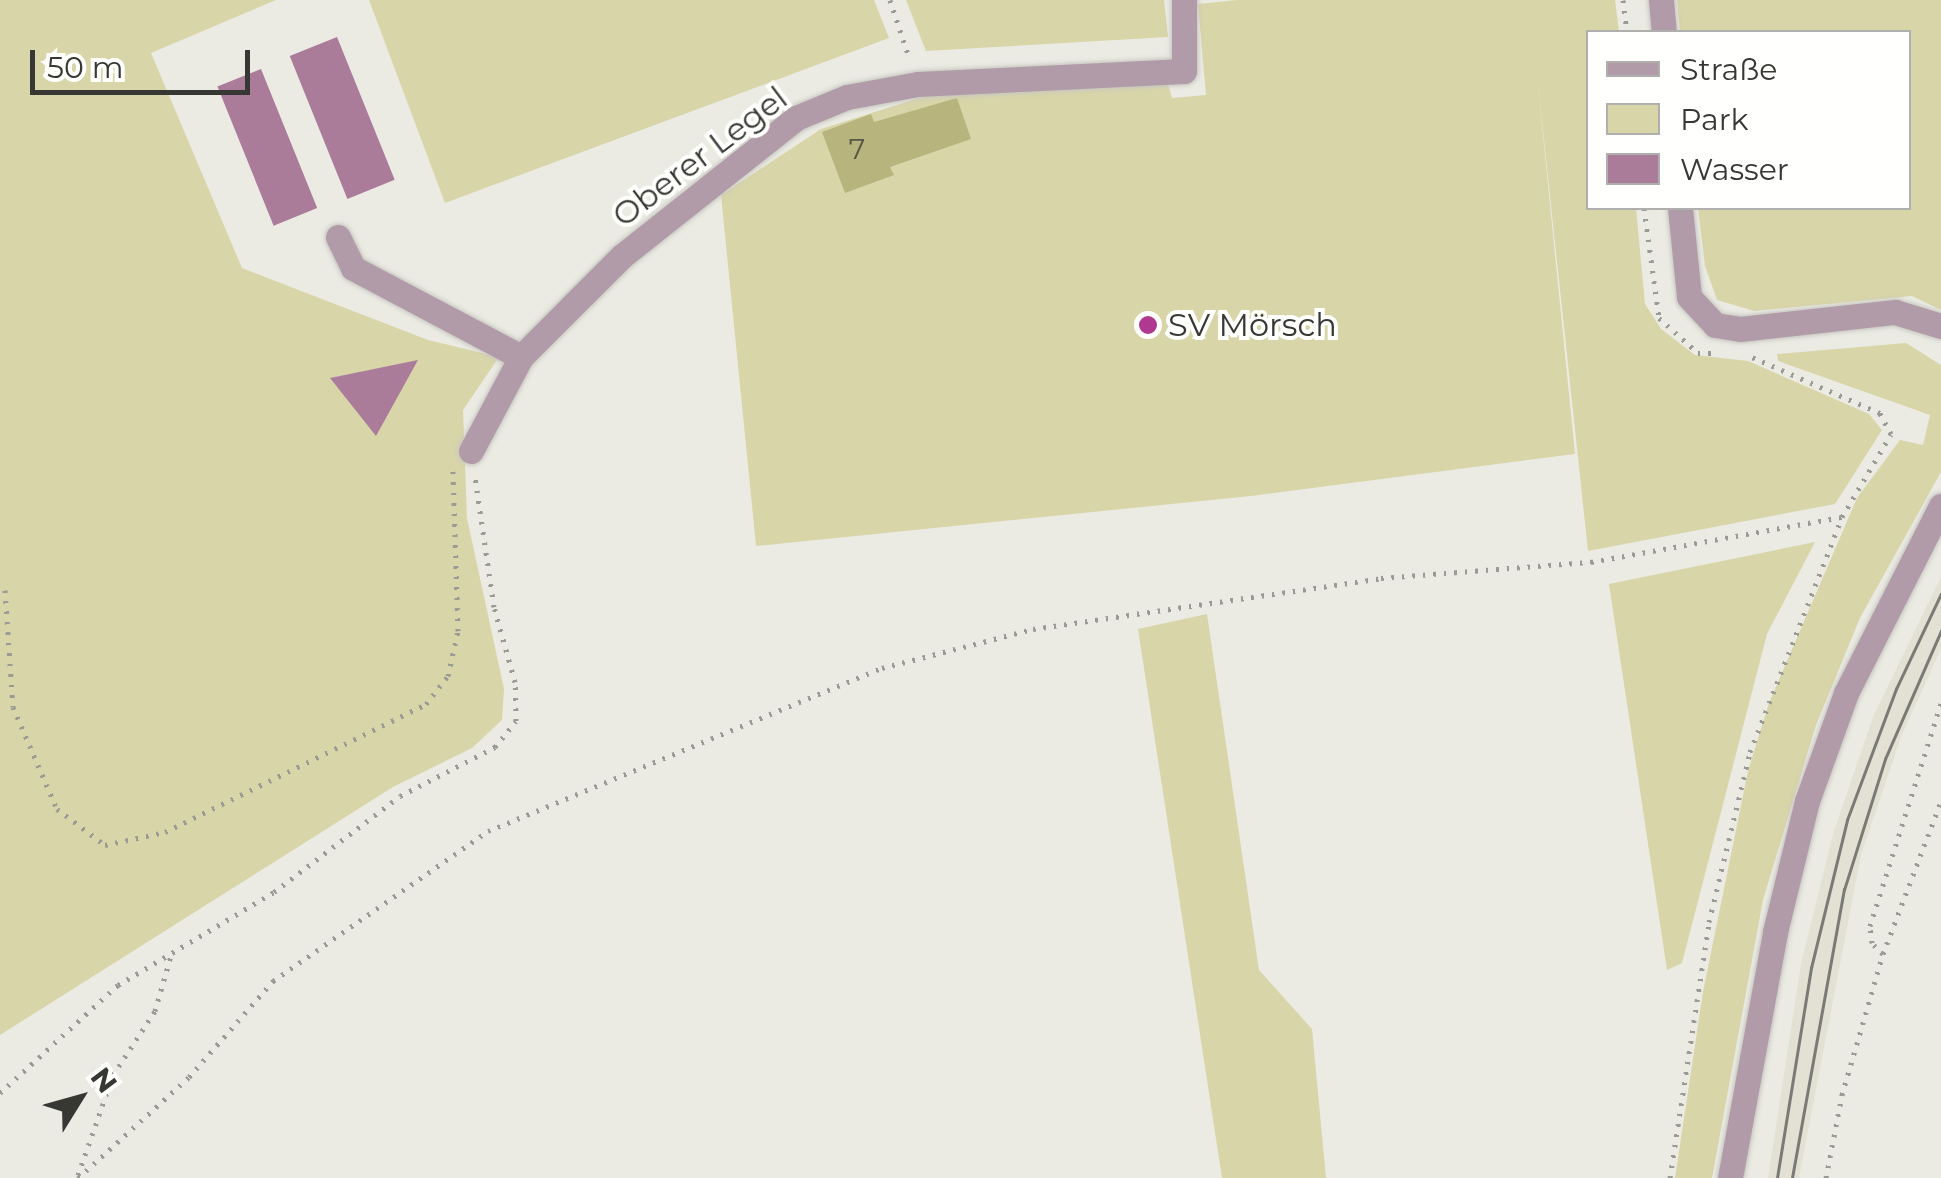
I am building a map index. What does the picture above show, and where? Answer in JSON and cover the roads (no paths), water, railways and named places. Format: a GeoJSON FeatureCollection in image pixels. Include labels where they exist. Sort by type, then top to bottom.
{"type":"FeatureCollection","features":[{"type":"Feature","properties":{"kind":"street","name":"Oberer Legel"},"geometry":{"type":"LineString","coordinates":[[471,451],[520,357],[636,245],[796,118],[847,97],[918,84],[1184,71],[1184,0]]}},
{"type":"Feature","properties":{"kind":"street"},"geometry":{"type":"LineString","coordinates":[[1661,0],[1664,30]]}},
{"type":"Feature","properties":{"kind":"street"},"geometry":{"type":"LineString","coordinates":[[1680,210],[1689,297],[1715,325],[1740,329],[1895,312],[1941,326]]}},
{"type":"Feature","properties":{"kind":"street"},"geometry":{"type":"LineString","coordinates":[[338,237],[353,268],[520,357]]}},
{"type":"Feature","properties":{"kind":"street"},"geometry":{"type":"LineString","coordinates":[[1730,1178],[1775,932],[1807,802],[1846,693],[1941,506]]}},
{"type":"Feature","properties":{"kind":"water"},"geometry":{"type":"Polygon","coordinates":[[[337,37],[395,180],[347,199],[290,56],[337,37]]]}},
{"type":"Feature","properties":{"kind":"water"},"geometry":{"type":"Polygon","coordinates":[[[261,69],[317,208],[274,226],[217,87],[261,69]]]}},
{"type":"Feature","properties":{"kind":"water"},"geometry":{"type":"Polygon","coordinates":[[[418,360],[376,436],[330,378],[418,360]]]}},
{"type":"Feature","properties":{"kind":"tram line"},"geometry":{"type":"LineString","coordinates":[[1777,1178],[1811,968],[1847,820],[1896,689],[1941,594]]}},
{"type":"Feature","properties":{"kind":"tram line"},"geometry":{"type":"LineString","coordinates":[[1792,1178],[1844,890],[1885,759],[1941,631]]}},
{"type":"Feature","properties":{"kind":"place","name":"SV Mörsch"},"geometry":{"type":"Point","coordinates":[1148,325]}}]}
